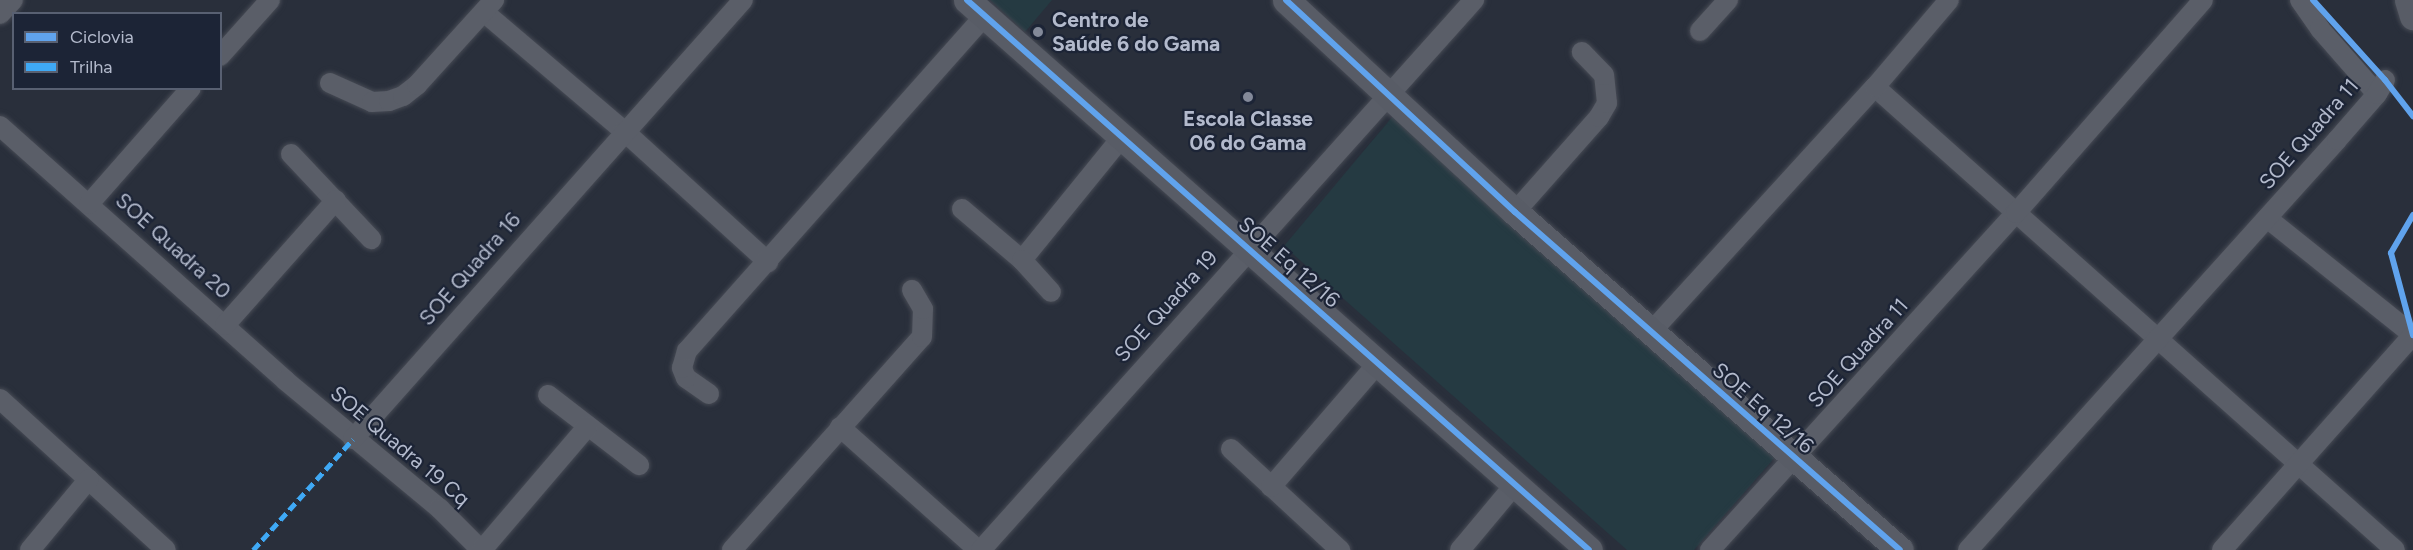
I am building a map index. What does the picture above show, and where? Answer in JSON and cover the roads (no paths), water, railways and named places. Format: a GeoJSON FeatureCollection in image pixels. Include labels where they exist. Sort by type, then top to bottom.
{"type":"FeatureCollection","features":[{"type":"Feature","properties":{"kind":"street"},"geometry":{"type":"LineString","coordinates":[[0,14],[13,0]]}},
{"type":"Feature","properties":{"kind":"street"},"geometry":{"type":"LineString","coordinates":[[222,54],[270,0]]}},
{"type":"Feature","properties":{"kind":"street","name":"SOE Quadra 16"},"geometry":{"type":"LineString","coordinates":[[353,439],[743,0]]}},
{"type":"Feature","properties":{"kind":"street","name":"SOE Eq 12/16"},"geometry":{"type":"LineString","coordinates":[[1286,0],[1515,212],[1900,550]]}},
{"type":"Feature","properties":{"kind":"street","name":"SOE Quadra 19"},"geometry":{"type":"LineString","coordinates":[[980,550],[1474,0]]}},
{"type":"Feature","properties":{"kind":"street"},"geometry":{"type":"LineString","coordinates":[[1700,30],[1728,0]]}},
{"type":"Feature","properties":{"kind":"street"},"geometry":{"type":"LineString","coordinates":[[1651,332],[1875,87],[1949,0]]}},
{"type":"Feature","properties":{"kind":"street","name":"SOE Quadra 11"},"geometry":{"type":"LineString","coordinates":[[1710,550],[2016,213],[2203,0]]}},
{"type":"Feature","properties":{"kind":"street","name":"SOE Quadra 11"},"geometry":{"type":"LineString","coordinates":[[1968,550],[2267,218],[2381,87],[2320,28],[2300,0]]}},
{"type":"Feature","properties":{"kind":"street"},"geometry":{"type":"LineString","coordinates":[[2408,0],[2413,16]]}},
{"type":"Feature","properties":{"kind":"street"},"geometry":{"type":"LineString","coordinates":[[330,83],[372,102],[389,101],[403,96],[417,85],[489,6],[768,262]]}},
{"type":"Feature","properties":{"kind":"street"},"geometry":{"type":"LineString","coordinates":[[709,394],[686,378],[682,368],[687,351],[768,262],[975,8]]}},
{"type":"Feature","properties":{"kind":"street","name":"SOE Eq 12/16"},"geometry":{"type":"LineString","coordinates":[[975,8],[1379,362],[1589,550]]}},
{"type":"Feature","properties":{"kind":"street"},"geometry":{"type":"LineString","coordinates":[[1515,212],[1599,117],[1607,103],[1604,75],[1582,52]]}},
{"type":"Feature","properties":{"kind":"street"},"geometry":{"type":"LineString","coordinates":[[1875,87],[2395,550]]}},
{"type":"Feature","properties":{"kind":"street","name":"SOE Quadra 20"},"geometry":{"type":"LineString","coordinates":[[89,204],[189,90]]}},
{"type":"Feature","properties":{"kind":"street","name":"SOE Quadra 20"},"geometry":{"type":"LineString","coordinates":[[0,126],[286,381]]}},
{"type":"Feature","properties":{"kind":"street"},"geometry":{"type":"LineString","coordinates":[[1022,260],[1121,138]]}},
{"type":"Feature","properties":{"kind":"street"},"geometry":{"type":"LineString","coordinates":[[291,154],[371,238]]}},
{"type":"Feature","properties":{"kind":"street","name":"SOE Quadra 20"},"geometry":{"type":"LineString","coordinates":[[225,325],[336,200]]}},
{"type":"Feature","properties":{"kind":"street"},"geometry":{"type":"LineString","coordinates":[[962,209],[1022,260],[1051,292]]}},
{"type":"Feature","properties":{"kind":"street","name":"SOE Quadra 11"},"geometry":{"type":"LineString","coordinates":[[2222,550],[2413,335],[2267,218]]}},
{"type":"Feature","properties":{"kind":"street"},"geometry":{"type":"LineString","coordinates":[[732,550],[922,337],[923,309],[912,290]]}},
{"type":"Feature","properties":{"kind":"street"},"geometry":{"type":"LineString","coordinates":[[1271,487],[1379,362]]}},
{"type":"Feature","properties":{"kind":"street","name":"SOE Quadra 19 Cq"},"geometry":{"type":"LineString","coordinates":[[286,381],[353,439],[441,509],[482,550]]}},
{"type":"Feature","properties":{"kind":"street"},"geometry":{"type":"LineString","coordinates":[[548,395],[639,465]]}},
{"type":"Feature","properties":{"kind":"street"},"geometry":{"type":"LineString","coordinates":[[0,399],[166,550]]}},
{"type":"Feature","properties":{"kind":"street"},"geometry":{"type":"LineString","coordinates":[[482,550],[588,426]]}},
{"type":"Feature","properties":{"kind":"street"},"geometry":{"type":"LineString","coordinates":[[840,427],[980,550]]}},
{"type":"Feature","properties":{"kind":"street"},"geometry":{"type":"LineString","coordinates":[[1231,449],[1330,547]]}},
{"type":"Feature","properties":{"kind":"street"},"geometry":{"type":"LineString","coordinates":[[30,550],[89,479]]}},
{"type":"Feature","properties":{"kind":"street"},"geometry":{"type":"LineString","coordinates":[[1460,550],[1515,483]]}},
{"type":"Feature","properties":{"kind":"place","name":"Centro de Saúde 6 do Gama"},"geometry":{"type":"Point","coordinates":[1038,32]}},
{"type":"Feature","properties":{"kind":"place","name":"Escola Classe 06 do Gama"},"geometry":{"type":"Point","coordinates":[1248,97]}}]}
